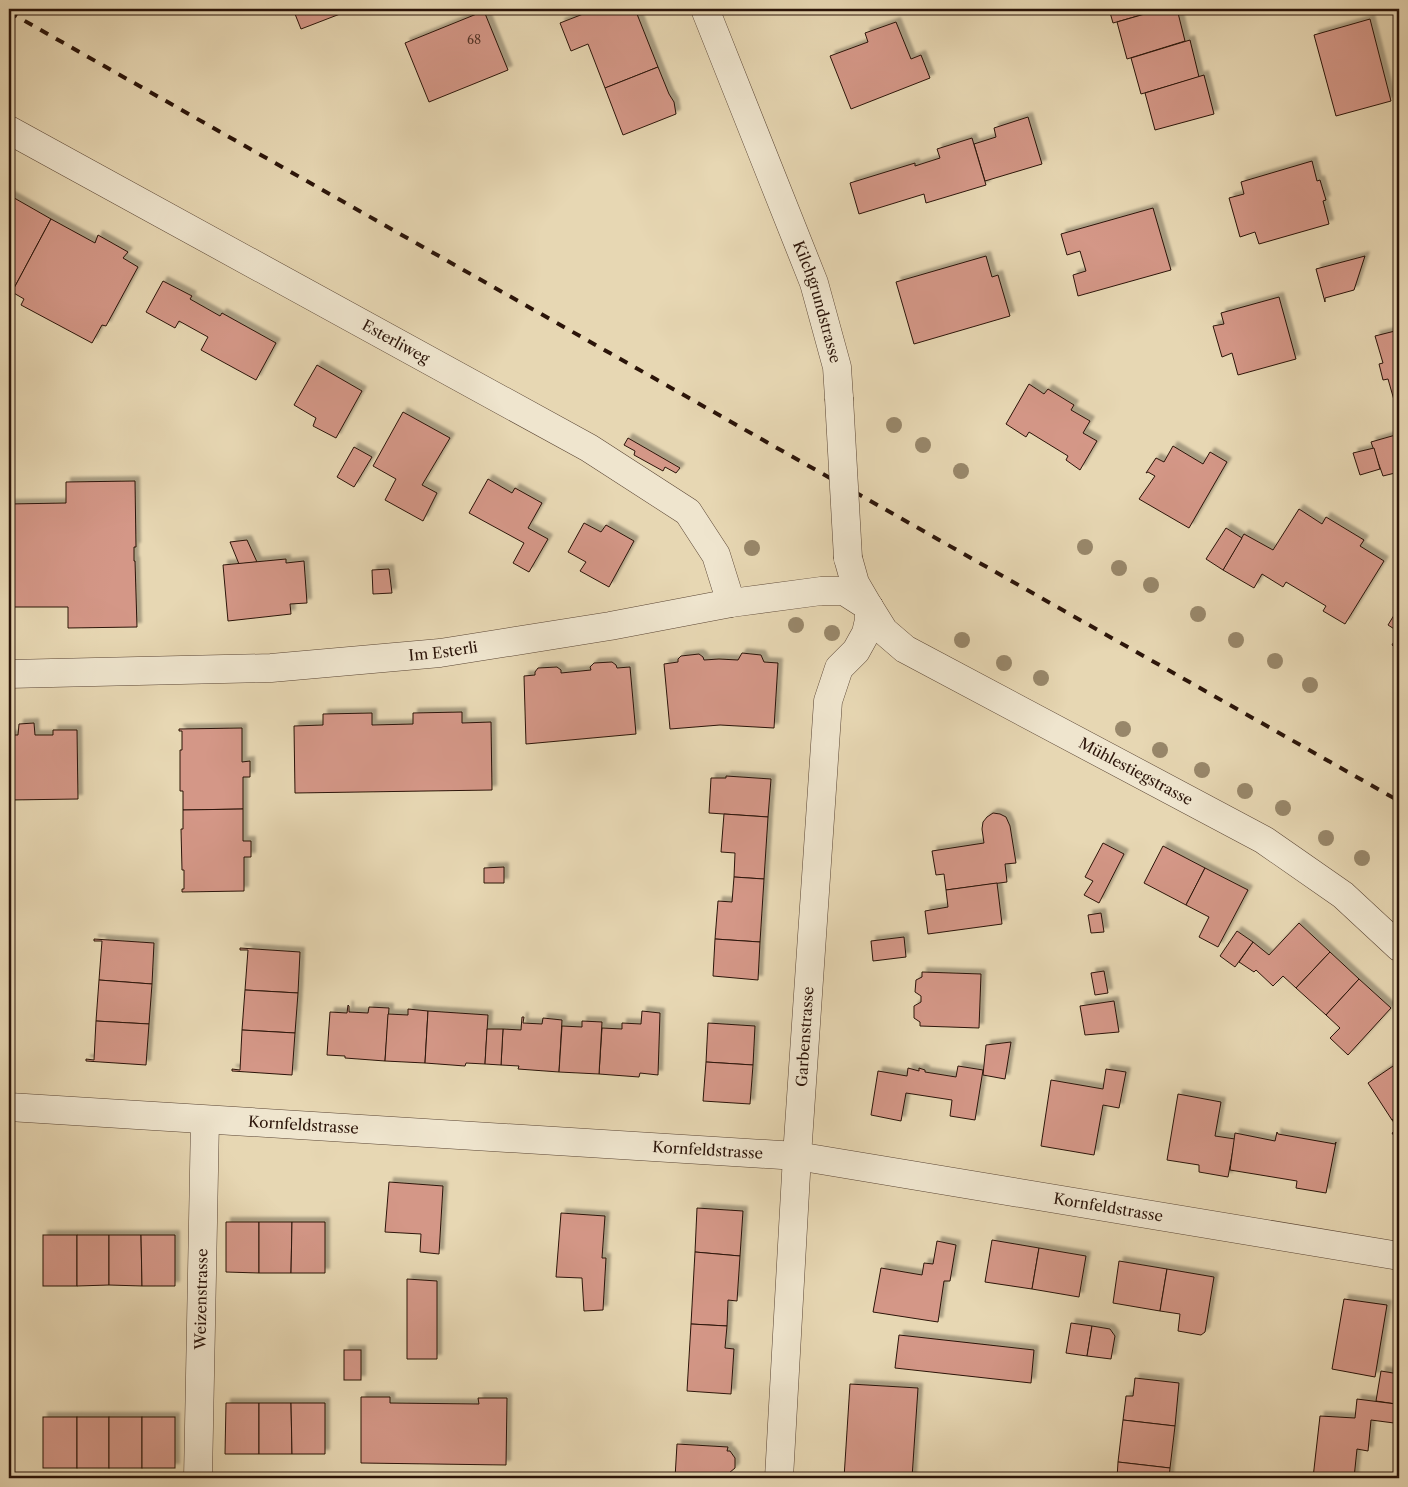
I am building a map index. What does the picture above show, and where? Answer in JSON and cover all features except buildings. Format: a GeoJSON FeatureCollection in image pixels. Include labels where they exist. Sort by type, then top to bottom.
{"type":"FeatureCollection","features":[{"type":"Feature","properties":{"kind":"street","name":"Kilchgrundstrasse"},"geometry":{"type":"LineString","coordinates":[[705,9],[814,283],[837,367],[848,558],[855,583],[869,607]]}},
{"type":"Feature","properties":{"kind":"street","name":"Esterliweg"},"geometry":{"type":"LineString","coordinates":[[9,130],[589,448],[688,512],[716,555],[731,604]]}},
{"type":"Feature","properties":{"kind":"street","name":"Im Esterli"},"geometry":{"type":"LineString","coordinates":[[9,674],[271,668],[440,653],[610,626],[731,604],[821,591],[844,591],[869,607]]}},
{"type":"Feature","properties":{"kind":"street","name":"Mühlestiegstrasse"},"geometry":{"type":"LineString","coordinates":[[869,607],[884,631],[905,649],[1264,840],[1343,895],[1399,947]]}},
{"type":"Feature","properties":{"kind":"street","name":"Garbenstrasse"},"geometry":{"type":"LineString","coordinates":[[779,1478],[828,701],[839,668],[856,651],[866,633],[869,607]]}},
{"type":"Feature","properties":{"kind":"street","name":"Kornfeldstrasse"},"geometry":{"type":"LineString","coordinates":[[9,1107],[798,1156],[1399,1256]]}},
{"type":"Feature","properties":{"kind":"street","name":"Weizenstrasse"},"geometry":{"type":"LineString","coordinates":[[198,1478],[205,1120]]}},
{"type":"Feature","properties":{"kind":"railway"},"geometry":{"type":"LineString","coordinates":[[9,12],[1399,801]]}}]}
